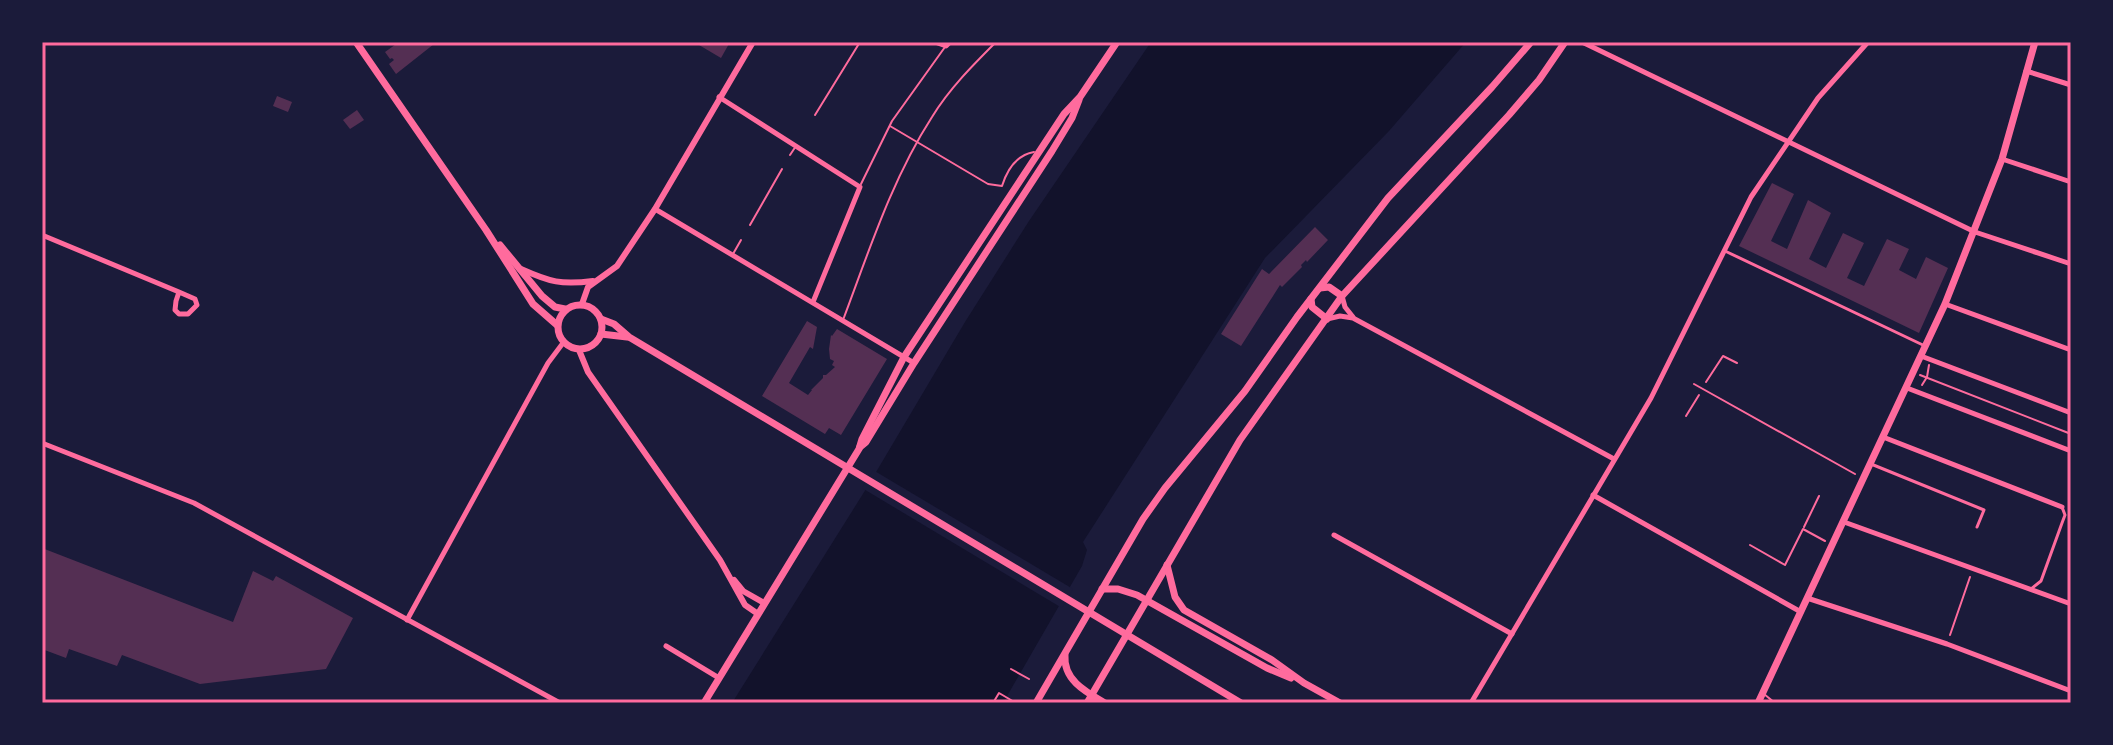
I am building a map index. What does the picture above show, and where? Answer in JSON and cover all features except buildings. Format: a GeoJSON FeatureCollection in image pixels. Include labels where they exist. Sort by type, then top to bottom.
{"type":"FeatureCollection","features":[{"type":"Feature","properties":{"kind":"main road"},"geometry":{"type":"LineString","coordinates":[[356,42],[486,230],[533,304],[557,325]]}},
{"type":"Feature","properties":{"kind":"main road"},"geometry":{"type":"LineString","coordinates":[[859,449],[904,357],[947,289],[1064,114],[1080,97],[1117,42]]}},
{"type":"Feature","properties":{"kind":"main road"},"geometry":{"type":"LineString","coordinates":[[1036,703],[1150,508],[1245,391],[1388,198],[1531,42]]}},
{"type":"Feature","properties":{"kind":"main road"},"geometry":{"type":"LineString","coordinates":[[1087,703],[1240,440],[1342,296],[1509,115],[1539,80],[1565,42]]}},
{"type":"Feature","properties":{"kind":"main road"},"geometry":{"type":"LineString","coordinates":[[1758,703],[1945,304],[2002,159],[2035,42]]}},
{"type":"Feature","properties":{"kind":"main road"},"geometry":{"type":"LineString","coordinates":[[704,703],[859,449],[1052,151],[1072,118],[1080,97]]}},
{"type":"Feature","properties":{"kind":"main road"},"geometry":{"type":"LineString","coordinates":[[486,230],[555,307],[565,309],[582,304],[592,308],[601,319],[614,324],[629,337],[1241,703]]}},
{"type":"Feature","properties":{"kind":"main road"},"geometry":{"type":"LineString","coordinates":[[1317,291],[1328,286],[1342,296]]}},
{"type":"Feature","properties":{"kind":"main road"},"geometry":{"type":"LineString","coordinates":[[1311,299],[1312,307],[1327,319]]}},
{"type":"Feature","properties":{"kind":"main road"},"geometry":{"type":"LineString","coordinates":[[565,309],[557,325],[559,337],[571,348],[579,350],[593,346],[601,334],[601,319]]}},
{"type":"Feature","properties":{"kind":"main road"},"geometry":{"type":"LineString","coordinates":[[601,334],[629,337]]}},
{"type":"Feature","properties":{"kind":"main road"},"geometry":{"type":"LineString","coordinates":[[1167,565],[1175,597],[1184,610],[1340,703]]}},
{"type":"Feature","properties":{"kind":"main road"},"geometry":{"type":"LineString","coordinates":[[1102,589],[1124,590],[1147,600],[1267,668],[1304,683]]}},
{"type":"Feature","properties":{"kind":"main road"},"geometry":{"type":"LineString","coordinates":[[1066,653],[1065,666],[1071,678],[1105,703]]}},
{"type":"Feature","properties":{"kind":"street"},"geometry":{"type":"LineString","coordinates":[[582,304],[588,287],[617,266],[655,209],[753,42]]}},
{"type":"Feature","properties":{"kind":"street"},"geometry":{"type":"LineString","coordinates":[[935,42],[948,44]]}},
{"type":"Feature","properties":{"kind":"street"},"geometry":{"type":"LineString","coordinates":[[1582,42],[1975,232],[2071,264]]}},
{"type":"Feature","properties":{"kind":"street"},"geometry":{"type":"LineString","coordinates":[[1471,703],[1661,379],[1751,197],[1818,98],[1868,42]]}},
{"type":"Feature","properties":{"kind":"street"},"geometry":{"type":"LineString","coordinates":[[2026,71],[2071,85]]}},
{"type":"Feature","properties":{"kind":"street"},"geometry":{"type":"LineString","coordinates":[[719,97],[860,187],[813,302]]}},
{"type":"Feature","properties":{"kind":"street"},"geometry":{"type":"LineString","coordinates":[[2002,159],[2071,182]]}},
{"type":"Feature","properties":{"kind":"street"},"geometry":{"type":"LineString","coordinates":[[655,209],[914,363]]}},
{"type":"Feature","properties":{"kind":"street"},"geometry":{"type":"LineString","coordinates":[[42,235],[179,292],[197,301],[195,309],[188,314],[179,314],[175,310],[179,292]]}},
{"type":"Feature","properties":{"kind":"street"},"geometry":{"type":"LineString","coordinates":[[1725,251],[1925,346]]}},
{"type":"Feature","properties":{"kind":"street"},"geometry":{"type":"LineString","coordinates":[[521,269],[552,282],[597,280]]}},
{"type":"Feature","properties":{"kind":"street"},"geometry":{"type":"LineString","coordinates":[[1342,296],[1353,318]]}},
{"type":"Feature","properties":{"kind":"street"},"geometry":{"type":"LineString","coordinates":[[1945,304],[2071,350]]}},
{"type":"Feature","properties":{"kind":"street"},"geometry":{"type":"LineString","coordinates":[[1327,319],[1340,316],[1353,318],[1614,459]]}},
{"type":"Feature","properties":{"kind":"street"},"geometry":{"type":"LineString","coordinates":[[407,620],[548,363],[563,343]]}},
{"type":"Feature","properties":{"kind":"street"},"geometry":{"type":"LineString","coordinates":[[579,350],[588,372],[729,575],[743,591],[764,603]]}},
{"type":"Feature","properties":{"kind":"street"},"geometry":{"type":"LineString","coordinates":[[1921,356],[2071,413]]}},
{"type":"Feature","properties":{"kind":"street"},"geometry":{"type":"LineString","coordinates":[[1907,388],[2071,451]]}},
{"type":"Feature","properties":{"kind":"street"},"geometry":{"type":"LineString","coordinates":[[1883,437],[2062,507],[2065,515],[2041,581],[2030,589]]}},
{"type":"Feature","properties":{"kind":"street"},"geometry":{"type":"LineString","coordinates":[[42,443],[194,503],[560,703]]}},
{"type":"Feature","properties":{"kind":"street"},"geometry":{"type":"LineString","coordinates":[[1871,464],[1984,510],[1977,527]]}},
{"type":"Feature","properties":{"kind":"street"},"geometry":{"type":"LineString","coordinates":[[1593,495],[1801,612]]}},
{"type":"Feature","properties":{"kind":"street"},"geometry":{"type":"LineString","coordinates":[[1844,522],[2071,604]]}},
{"type":"Feature","properties":{"kind":"street"},"geometry":{"type":"LineString","coordinates":[[1334,535],[1512,634]]}},
{"type":"Feature","properties":{"kind":"street"},"geometry":{"type":"LineString","coordinates":[[729,575],[745,605],[758,614]]}},
{"type":"Feature","properties":{"kind":"street"},"geometry":{"type":"LineString","coordinates":[[1807,598],[1947,644],[2071,691]]}},
{"type":"Feature","properties":{"kind":"street"},"geometry":{"type":"LineString","coordinates":[[666,646],[719,678]]}},
{"type":"Feature","properties":{"kind":"lane"},"geometry":{"type":"LineString","coordinates":[[843,321],[893,189],[917,142],[968,70],[996,42]]}},
{"type":"Feature","properties":{"kind":"lane"},"geometry":{"type":"LineString","coordinates":[[860,187],[890,126],[948,44]]}},
{"type":"Feature","properties":{"kind":"lane"},"geometry":{"type":"LineString","coordinates":[[890,126],[996,186],[1002,186],[1014,163],[1028,153],[1039,152]]}},
{"type":"Feature","properties":{"kind":"lane"},"geometry":{"type":"LineString","coordinates":[[790,155],[796,145]]}},
{"type":"Feature","properties":{"kind":"lane"},"geometry":{"type":"LineString","coordinates":[[750,225],[782,169]]}},
{"type":"Feature","properties":{"kind":"lane"},"geometry":{"type":"LineString","coordinates":[[733,255],[741,240]]}},
{"type":"Feature","properties":{"kind":"lane"},"geometry":{"type":"LineString","coordinates":[[1694,384],[1855,474]]}},
{"type":"Feature","properties":{"kind":"lane"},"geometry":{"type":"LineString","coordinates":[[1763,694],[1775,703]]}},
{"type":"Feature","properties":{"kind":"path"},"geometry":{"type":"LineString","coordinates":[[815,115],[860,42]]}},
{"type":"Feature","properties":{"kind":"path"},"geometry":{"type":"LineString","coordinates":[[1686,416],[1723,356],[1737,363]]}},
{"type":"Feature","properties":{"kind":"path"},"geometry":{"type":"LineString","coordinates":[[1919,389],[1927,377],[1929,363]]}},
{"type":"Feature","properties":{"kind":"path"},"geometry":{"type":"LineString","coordinates":[[1919,374],[2071,434]]}},
{"type":"Feature","properties":{"kind":"path"},"geometry":{"type":"LineString","coordinates":[[1750,545],[1785,565],[1819,496]]}},
{"type":"Feature","properties":{"kind":"path"},"geometry":{"type":"LineString","coordinates":[[1803,529],[1833,545]]}},
{"type":"Feature","properties":{"kind":"path"},"geometry":{"type":"LineString","coordinates":[[1947,644],[1973,568]]}},
{"type":"Feature","properties":{"kind":"path"},"geometry":{"type":"LineString","coordinates":[[1011,669],[1029,679]]}},
{"type":"Feature","properties":{"kind":"path"},"geometry":{"type":"LineString","coordinates":[[993,703],[999,693],[1016,703]]}},
{"type":"Feature","properties":{"kind":"shaded area"},"geometry":{"type":"Polygon","coordinates":[[[1151,42],[1466,42],[1389,131],[1265,258],[1083,542],[1087,550],[1082,566],[1003,703],[732,703],[1029,221],[1151,42]]]}},
{"type":"Feature","properties":{"kind":"pier"},"geometry":{"type":"Polygon","coordinates":[[[873,470],[1073,589],[1062,608],[862,488],[873,470]]]}}]}
